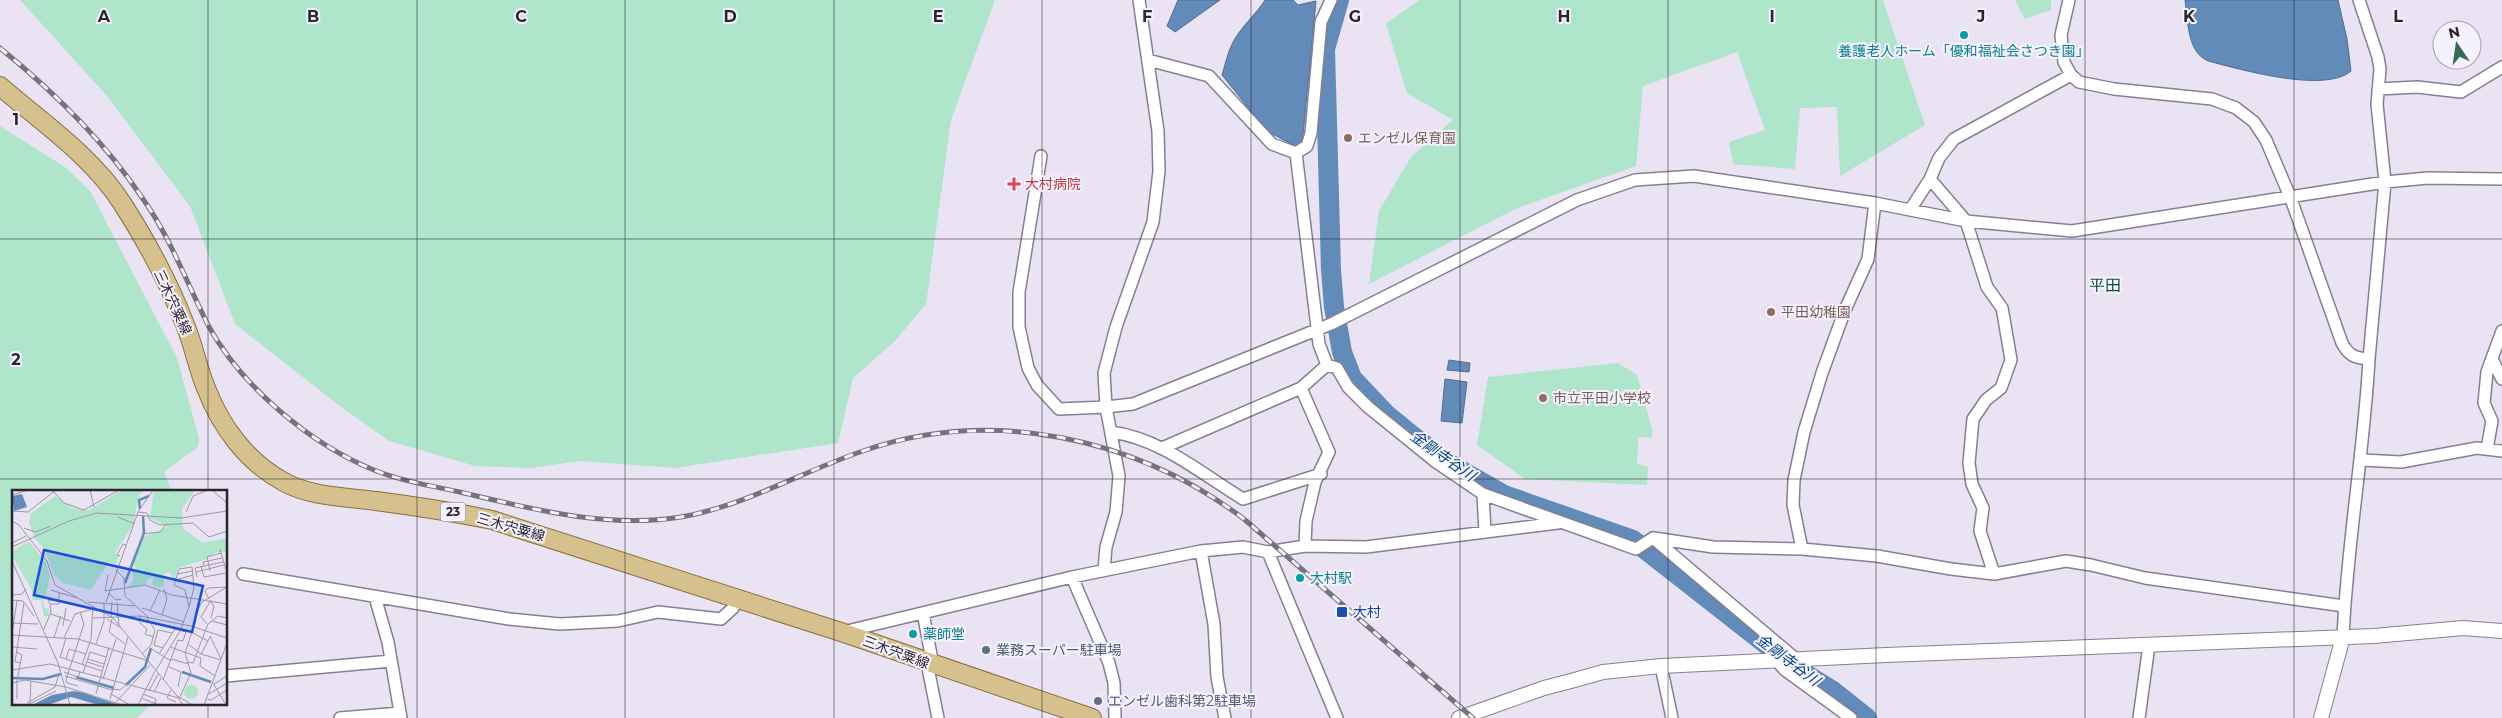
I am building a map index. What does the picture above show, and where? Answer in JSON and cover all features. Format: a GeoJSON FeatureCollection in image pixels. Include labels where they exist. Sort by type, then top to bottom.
{"type":"FeatureCollection","features":[{"type":"Feature","properties":{"kind":"main road","name":"三木宍粟線"},"geometry":{"type":"LineString","coordinates":[[0,86],[86,161],[105,180],[121,201],[174,298],[187,328],[205,388],[218,416],[237,444],[260,466],[285,483],[318,493],[454,512],[492,520],[736,600],[841,632],[1092,718]]}},
{"type":"Feature","properties":{"kind":"street"},"geometry":{"type":"LineString","coordinates":[[1104,570],[1106,547],[1116,512],[1119,476],[1106,408],[1104,373],[1116,327],[1153,222],[1159,171],[1158,131],[1139,0]]}},
{"type":"Feature","properties":{"kind":"street"},"geometry":{"type":"LineString","coordinates":[[1296,153],[1307,146],[1310,133],[1321,22],[1331,0]]}},
{"type":"Feature","properties":{"kind":"street"},"geometry":{"type":"LineString","coordinates":[[2069,0],[2061,35],[2064,62],[2070,75],[2079,82],[2114,89],[2212,99],[2236,108],[2254,122],[2266,140],[2291,199],[2342,343],[2347,352],[2355,358],[2369,359]]}},
{"type":"Feature","properties":{"kind":"street"},"geometry":{"type":"LineString","coordinates":[[2321,718],[2343,637],[2344,606],[2362,460],[2385,182],[2377,104],[2378,57],[2359,0]]}},
{"type":"Feature","properties":{"kind":"street"},"geometry":{"type":"LineString","coordinates":[[1148,60],[1209,76],[1272,144],[1296,153]]}},
{"type":"Feature","properties":{"kind":"street"},"geometry":{"type":"LineString","coordinates":[[2378,89],[2417,87],[2461,92],[2502,67]]}},
{"type":"Feature","properties":{"kind":"street"},"geometry":{"type":"LineString","coordinates":[[1910,210],[1930,179],[1939,158],[1954,139],[2070,75]]}},
{"type":"Feature","properties":{"kind":"street"},"geometry":{"type":"LineString","coordinates":[[1296,153],[1319,329],[1319,344],[1328,366]]}},
{"type":"Feature","properties":{"kind":"street"},"geometry":{"type":"LineString","coordinates":[[1041,156],[1019,292],[1019,327],[1028,368],[1037,386],[1059,409],[1106,408],[1133,404],[1319,329],[1577,200],[1635,180],[1694,176],[1875,203],[1966,220],[2072,231],[2291,199],[2385,182],[2428,178],[2502,179]]}},
{"type":"Feature","properties":{"kind":"street"},"geometry":{"type":"LineString","coordinates":[[1930,179],[1966,220],[1986,287],[2002,308],[2011,360],[2001,388],[1986,400],[1973,419],[1969,463],[1972,484],[1983,508],[1980,531],[1994,574]]}},
{"type":"Feature","properties":{"kind":"street"},"geometry":{"type":"LineString","coordinates":[[1802,549],[1793,506],[1794,480],[1804,432],[1845,310],[1868,259],[1875,203]]}},
{"type":"Feature","properties":{"kind":"street"},"geometry":{"type":"LineString","coordinates":[[2487,449],[2492,421],[2484,403],[2487,372],[2502,331]]}},
{"type":"Feature","properties":{"kind":"street"},"geometry":{"type":"LineString","coordinates":[[2492,359],[2502,379]]}},
{"type":"Feature","properties":{"kind":"street"},"geometry":{"type":"LineString","coordinates":[[1162,448],[1300,388],[1328,366]]}},
{"type":"Feature","properties":{"kind":"street"},"geometry":{"type":"LineString","coordinates":[[1328,366],[1337,368],[1348,387],[1397,431],[1483,494],[1636,549],[1652,538],[1713,547],[1802,549],[1877,556],[1951,569],[1994,574],[2066,561],[2145,578],[2344,606]]}},
{"type":"Feature","properties":{"kind":"street"},"geometry":{"type":"LineString","coordinates":[[1300,388],[1329,452],[1321,474],[1315,482],[1306,521],[1305,546]]}},
{"type":"Feature","properties":{"kind":"street"},"geometry":{"type":"LineString","coordinates":[[1111,432],[1126,434],[1162,448],[1243,500],[1321,474]]}},
{"type":"Feature","properties":{"kind":"street"},"geometry":{"type":"LineString","coordinates":[[2362,460],[2401,462],[2477,448],[2502,451]]}},
{"type":"Feature","properties":{"kind":"street"},"geometry":{"type":"LineString","coordinates":[[1483,494],[1485,532]]}},
{"type":"Feature","properties":{"kind":"street"},"geometry":{"type":"LineString","coordinates":[[841,632],[1072,577],[1201,550],[1243,547],[1268,552],[1305,546],[1366,547],[1560,523]]}},
{"type":"Feature","properties":{"kind":"street"},"geometry":{"type":"LineString","coordinates":[[1652,538],[1797,660]]}},
{"type":"Feature","properties":{"kind":"street"},"geometry":{"type":"LineString","coordinates":[[1201,550],[1214,624],[1217,677],[1225,718]]}},
{"type":"Feature","properties":{"kind":"street"},"geometry":{"type":"LineString","coordinates":[[1268,552],[1337,718]]}},
{"type":"Feature","properties":{"kind":"street"},"geometry":{"type":"LineString","coordinates":[[243,574],[509,619],[560,624],[618,621],[658,612],[721,619],[733,608],[736,600]]}},
{"type":"Feature","properties":{"kind":"street"},"geometry":{"type":"LineString","coordinates":[[1072,577],[1109,663],[1114,683],[1115,718]]}},
{"type":"Feature","properties":{"kind":"street"},"geometry":{"type":"LineString","coordinates":[[340,718],[401,716],[376,596]]}},
{"type":"Feature","properties":{"kind":"street"},"geometry":{"type":"LineString","coordinates":[[923,613],[938,718]]}},
{"type":"Feature","properties":{"kind":"street"},"geometry":{"type":"LineString","coordinates":[[1459,718],[1544,688],[1603,672],[1661,666],[2343,637],[2463,628],[2502,631]]}},
{"type":"Feature","properties":{"kind":"street"},"geometry":{"type":"LineString","coordinates":[[2139,718],[2149,645]]}},
{"type":"Feature","properties":{"kind":"street"},"geometry":{"type":"LineString","coordinates":[[228,676],[391,661]]}},
{"type":"Feature","properties":{"kind":"street"},"geometry":{"type":"LineString","coordinates":[[1777,661],[1785,670],[1851,718]]}},
{"type":"Feature","properties":{"kind":"street"},"geometry":{"type":"LineString","coordinates":[[1661,666],[1672,718]]}},
{"type":"Feature","properties":{"kind":"green space"},"geometry":{"type":"Polygon","coordinates":[[[20,0],[995,0],[951,120],[926,304],[895,341],[853,378],[838,443],[675,468],[581,461],[530,468],[475,466],[389,441],[336,403],[235,324],[190,206],[107,96],[20,0]]]}},
{"type":"Feature","properties":{"kind":"green space"},"geometry":{"type":"Polygon","coordinates":[[[1419,0],[1883,0],[1925,125],[1840,176],[1837,107],[1800,108],[1795,169],[1733,164],[1729,142],[1765,130],[1737,52],[1643,86],[1636,166],[1515,209],[1369,284],[1379,211],[1411,157],[1453,120],[1407,93],[1386,24],[1419,0]]]}},
{"type":"Feature","properties":{"kind":"green space"},"geometry":{"type":"Polygon","coordinates":[[[2015,0],[2051,0],[2051,10],[2025,19],[2015,0]]]}},
{"type":"Feature","properties":{"kind":"green space"},"geometry":{"type":"Polygon","coordinates":[[[0,126],[65,167],[90,191],[177,358],[199,438],[198,447],[164,472],[171,490],[12,490],[12,706],[149,706],[137,718],[0,718],[0,126]]]}},
{"type":"Feature","properties":{"kind":"green space"},"geometry":{"type":"Polygon","coordinates":[[[1618,363],[1637,375],[1652,429],[1652,438],[1638,437],[1637,464],[1648,467],[1647,485],[1525,479],[1477,445],[1488,377],[1618,363]]]}},
{"type":"Feature","properties":{"kind":"water"},"geometry":{"type":"Polygon","coordinates":[[[1178,0],[1220,0],[1175,32],[1167,26],[1178,0]]]}},
{"type":"Feature","properties":{"kind":"water"},"geometry":{"type":"Polygon","coordinates":[[[1265,0],[1293,0],[1298,5],[1316,1],[1303,135],[1301,142],[1295,146],[1267,131],[1222,75],[1232,44],[1265,0]]]}},
{"type":"Feature","properties":{"kind":"water"},"geometry":{"type":"Polygon","coordinates":[[[2185,0],[2338,0],[2347,39],[2351,71],[2339,78],[2303,80],[2260,74],[2208,61],[2201,57],[2192,43],[2185,0]]]}},
{"type":"Feature","properties":{"kind":"water"},"geometry":{"type":"Polygon","coordinates":[[[1449,360],[1470,363],[1469,372],[1447,370],[1449,360]]]}},
{"type":"Feature","properties":{"kind":"water"},"geometry":{"type":"Polygon","coordinates":[[[1445,379],[1467,382],[1462,423],[1441,421],[1445,379]]]}},
{"type":"Feature","properties":{"kind":"waterway","name":"金剛寺谷川"},"geometry":{"type":"LineString","coordinates":[[1339,0],[1325,49],[1331,270],[1334,307],[1342,352],[1352,378],[1387,415],[1448,463],[1504,495],[1633,540],[1799,670],[1833,691],[1867,718]]}},
{"type":"Feature","properties":{"kind":"railway"},"geometry":{"type":"LineString","coordinates":[[0,48],[77,118],[128,178],[162,229],[208,325],[222,348],[239,370],[279,411],[302,429],[350,459],[374,470],[417,483],[542,511],[598,519],[625,521],[653,520],[681,517],[728,505],[841,459],[912,438],[962,431],[1012,431],[1062,438],[1110,450],[1157,468],[1202,491],[1244,519],[1473,718]]}},
{"type":"Feature","properties":{"kind":"place","name":"養護老人ホーム「優和福祉会さつき園」"},"geometry":{"type":"Point","coordinates":[1964,35]}},
{"type":"Feature","properties":{"kind":"place","name":"エンゼル保育園"},"geometry":{"type":"Point","coordinates":[1348,138]}},
{"type":"Feature","properties":{"kind":"place","name":"大村病院"},"geometry":{"type":"Point","coordinates":[1014,184]}},
{"type":"Feature","properties":{"kind":"place","name":"平田幼稚園"},"geometry":{"type":"Point","coordinates":[1771,312]}},
{"type":"Feature","properties":{"kind":"place","name":"市立平田小学校"},"geometry":{"type":"Point","coordinates":[1543,398]}},
{"type":"Feature","properties":{"kind":"place","name":"大村駅"},"geometry":{"type":"Point","coordinates":[1300,578]}},
{"type":"Feature","properties":{"kind":"place","name":"大村"},"geometry":{"type":"Point","coordinates":[1342,612]}},
{"type":"Feature","properties":{"kind":"place","name":"薬師堂"},"geometry":{"type":"Point","coordinates":[913,634]}},
{"type":"Feature","properties":{"kind":"place","name":"業務スーパー駐車場"},"geometry":{"type":"Point","coordinates":[986,650]}},
{"type":"Feature","properties":{"kind":"place","name":"エンゼル歯科第2駐車場"},"geometry":{"type":"Point","coordinates":[1098,701]}},
{"type":"Feature","properties":{"kind":"district","name":"平田"},"geometry":{"type":"Point","coordinates":[2105,285]}}]}
